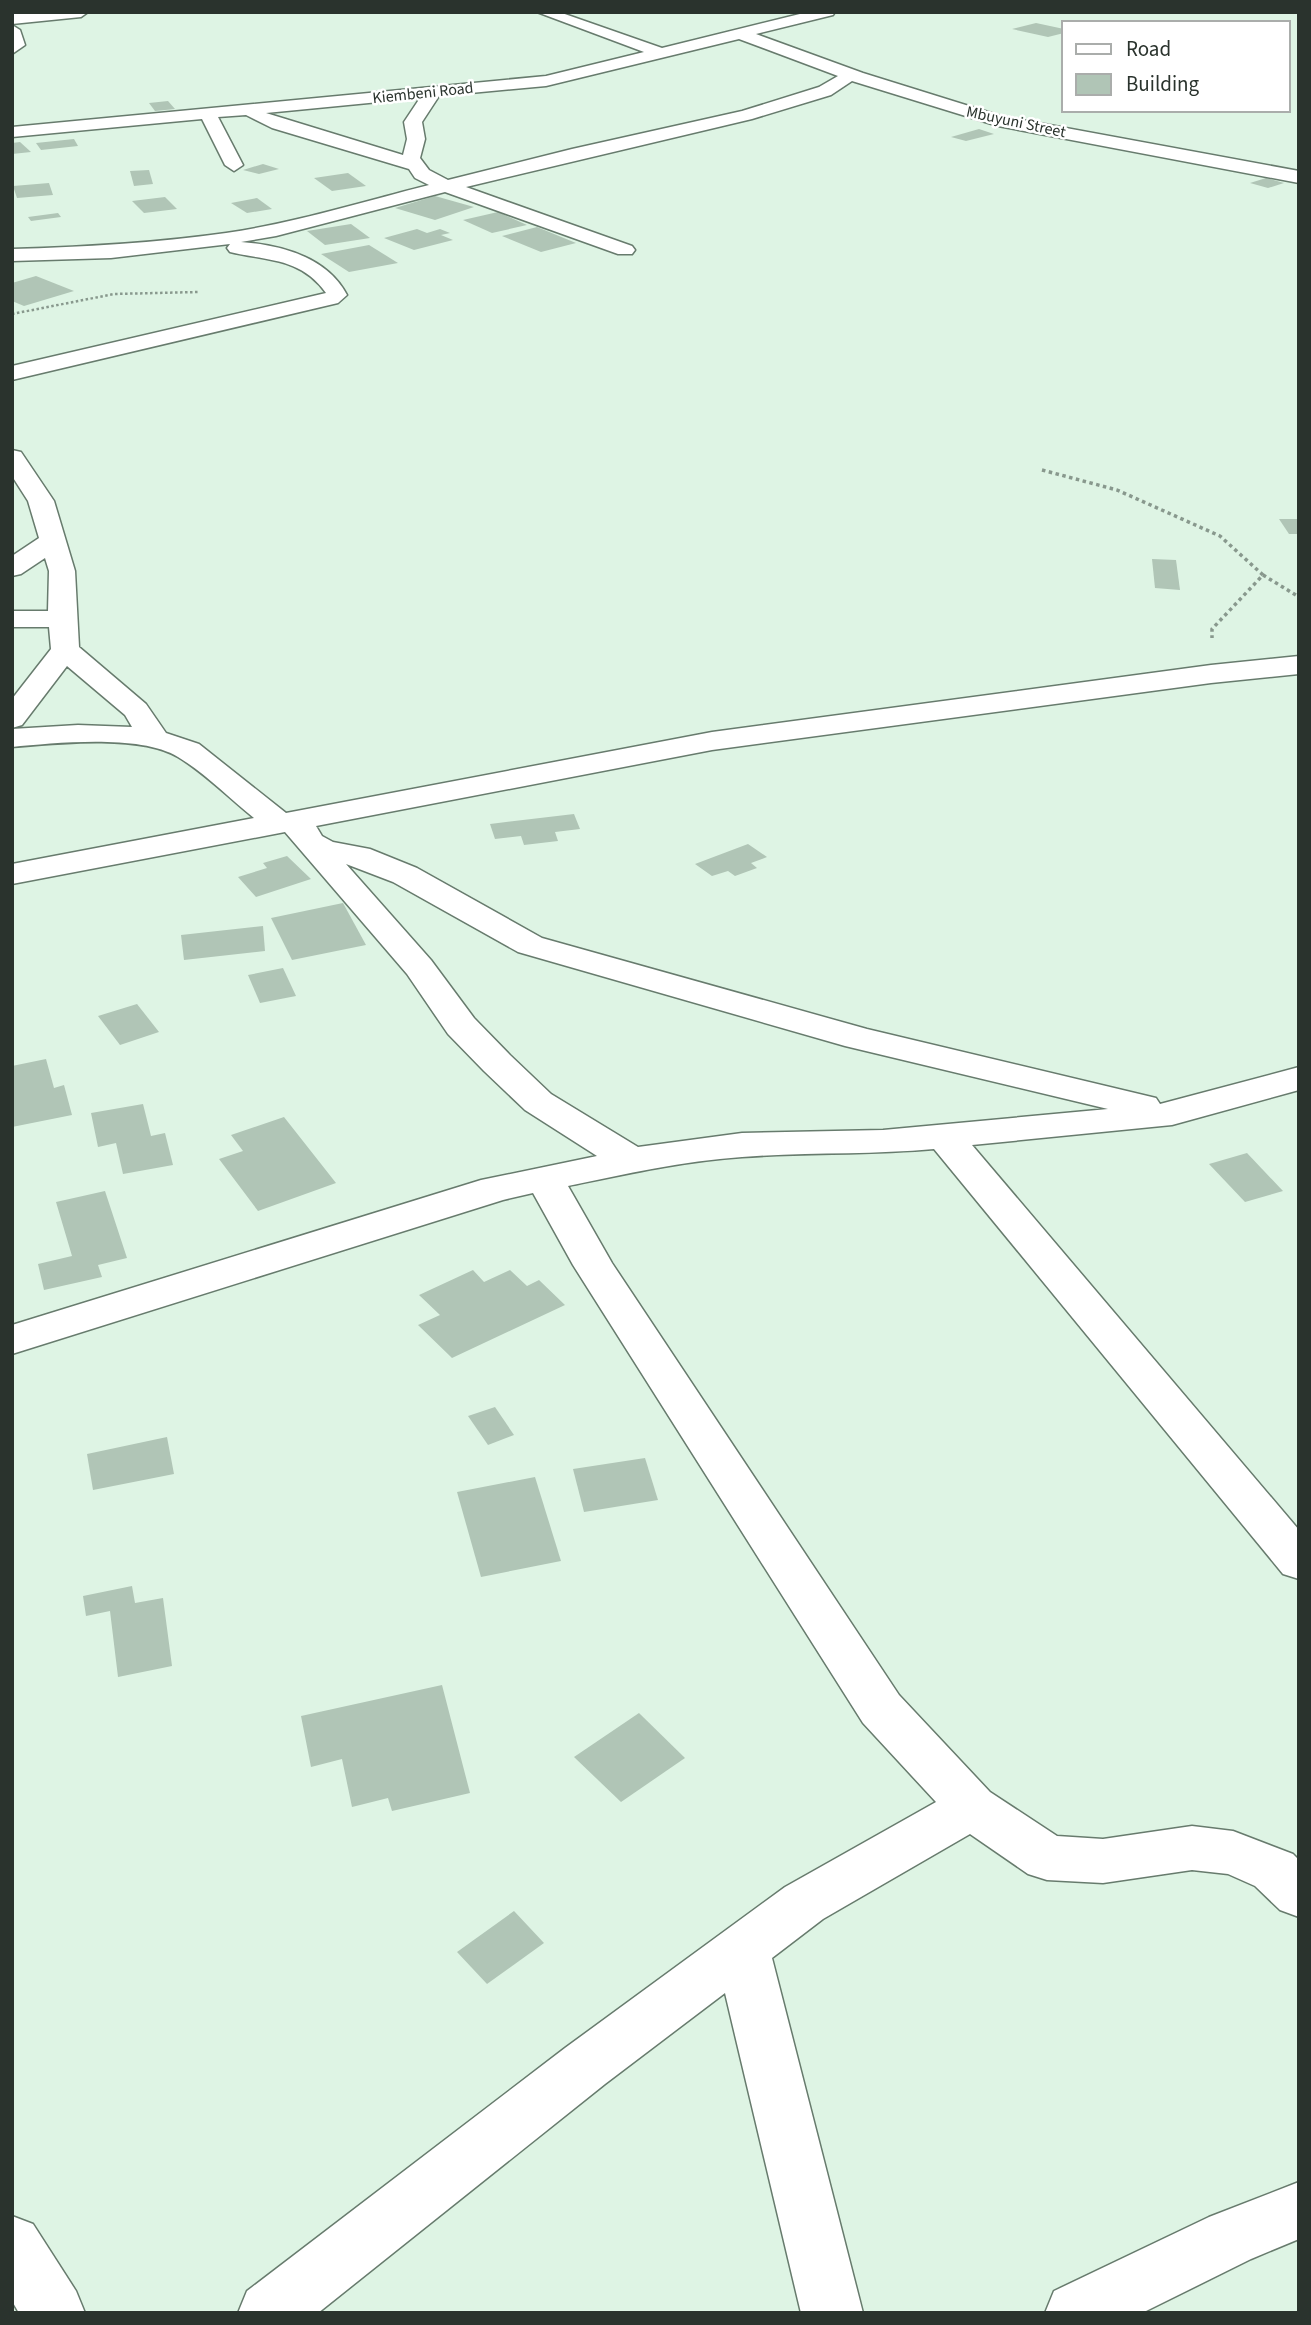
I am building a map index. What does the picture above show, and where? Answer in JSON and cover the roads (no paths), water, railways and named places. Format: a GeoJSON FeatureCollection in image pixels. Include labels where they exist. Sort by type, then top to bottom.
{"type":"FeatureCollection","features":[{"type":"Feature","properties":{"kind":"street"},"geometry":{"type":"LineString","coordinates":[[12,19],[81,12]]}},
{"type":"Feature","properties":{"kind":"street"},"geometry":{"type":"LineString","coordinates":[[544,12],[661,53]]}},
{"type":"Feature","properties":{"kind":"street","name":"Kiembeni Road"},"geometry":{"type":"LineString","coordinates":[[21,131],[546,81],[825,12]]}},
{"type":"Feature","properties":{"kind":"street"},"geometry":{"type":"LineString","coordinates":[[12,30],[17,45],[12,49]]}},
{"type":"Feature","properties":{"kind":"street","name":"Mbuyuni Street"},"geometry":{"type":"LineString","coordinates":[[741,34],[848,74],[998,121],[1299,177]]}},
{"type":"Feature","properties":{"kind":"street"},"geometry":{"type":"LineString","coordinates":[[12,255],[111,253],[226,239],[335,217],[443,186],[746,115],[825,91],[842,82],[848,74]]}},
{"type":"Feature","properties":{"kind":"street"},"geometry":{"type":"LineString","coordinates":[[433,92],[413,122],[416,139],[411,158],[422,174],[443,186],[625,250]]}},
{"type":"Feature","properties":{"kind":"street"},"geometry":{"type":"LineString","coordinates":[[246,110],[278,124],[416,165]]}},
{"type":"Feature","properties":{"kind":"street"},"geometry":{"type":"LineString","coordinates":[[12,114],[21,131]]}},
{"type":"Feature","properties":{"kind":"street"},"geometry":{"type":"LineString","coordinates":[[208,114],[234,165]]}},
{"type":"Feature","properties":{"kind":"street"},"geometry":{"type":"LineString","coordinates":[[12,373],[262,313],[324,301],[337,295],[335,289],[312,271],[286,256],[237,248]]}},
{"type":"Feature","properties":{"kind":"street"},"geometry":{"type":"LineString","coordinates":[[12,457],[41,501],[62,571],[65,650],[12,719]]}},
{"type":"Feature","properties":{"kind":"street"},"geometry":{"type":"LineString","coordinates":[[12,568],[52,541]]}},
{"type":"Feature","properties":{"kind":"street"},"geometry":{"type":"LineString","coordinates":[[12,619],[62,619]]}},
{"type":"Feature","properties":{"kind":"street"},"geometry":{"type":"LineString","coordinates":[[65,650],[136,710],[155,740]]}},
{"type":"Feature","properties":{"kind":"street"},"geometry":{"type":"LineString","coordinates":[[12,874],[296,828],[712,741],[1211,674],[1299,665]]}},
{"type":"Feature","properties":{"kind":"street"},"geometry":{"type":"LineString","coordinates":[[12,738],[62,734],[155,740],[188,750],[324,850],[359,856],[405,875],[464,911],[530,945],[858,1038],[1172,1114]]}},
{"type":"Feature","properties":{"kind":"street"},"geometry":{"type":"LineString","coordinates":[[296,828],[419,967],[461,1027],[496,1063],[538,1102],[631,1160]]}},
{"type":"Feature","properties":{"kind":"street"},"geometry":{"type":"LineString","coordinates":[[12,1340],[495,1189],[631,1160],[741,1145],[883,1142],[1172,1114],[1299,1078]]}},
{"type":"Feature","properties":{"kind":"street"},"geometry":{"type":"LineString","coordinates":[[944,1136],[1299,1562]]}},
{"type":"Feature","properties":{"kind":"street"},"geometry":{"type":"LineString","coordinates":[[545,1179],[593,1265],[881,1709],[972,1807],[1047,1858],[1103,1861],[1192,1848],[1233,1853],[1274,1870],[1299,1894]]}},
{"type":"Feature","properties":{"kind":"street"},"geometry":{"type":"LineString","coordinates":[[270,2313],[574,2074],[804,1903],[972,1807]]}},
{"type":"Feature","properties":{"kind":"street"},"geometry":{"type":"LineString","coordinates":[[742,1948],[832,2313]]}},
{"type":"Feature","properties":{"kind":"street"},"geometry":{"type":"LineString","coordinates":[[1076,2313],[1230,2238],[1299,2210]]}},
{"type":"Feature","properties":{"kind":"street"},"geometry":{"type":"LineString","coordinates":[[12,2245],[54,2313]]}}]}
